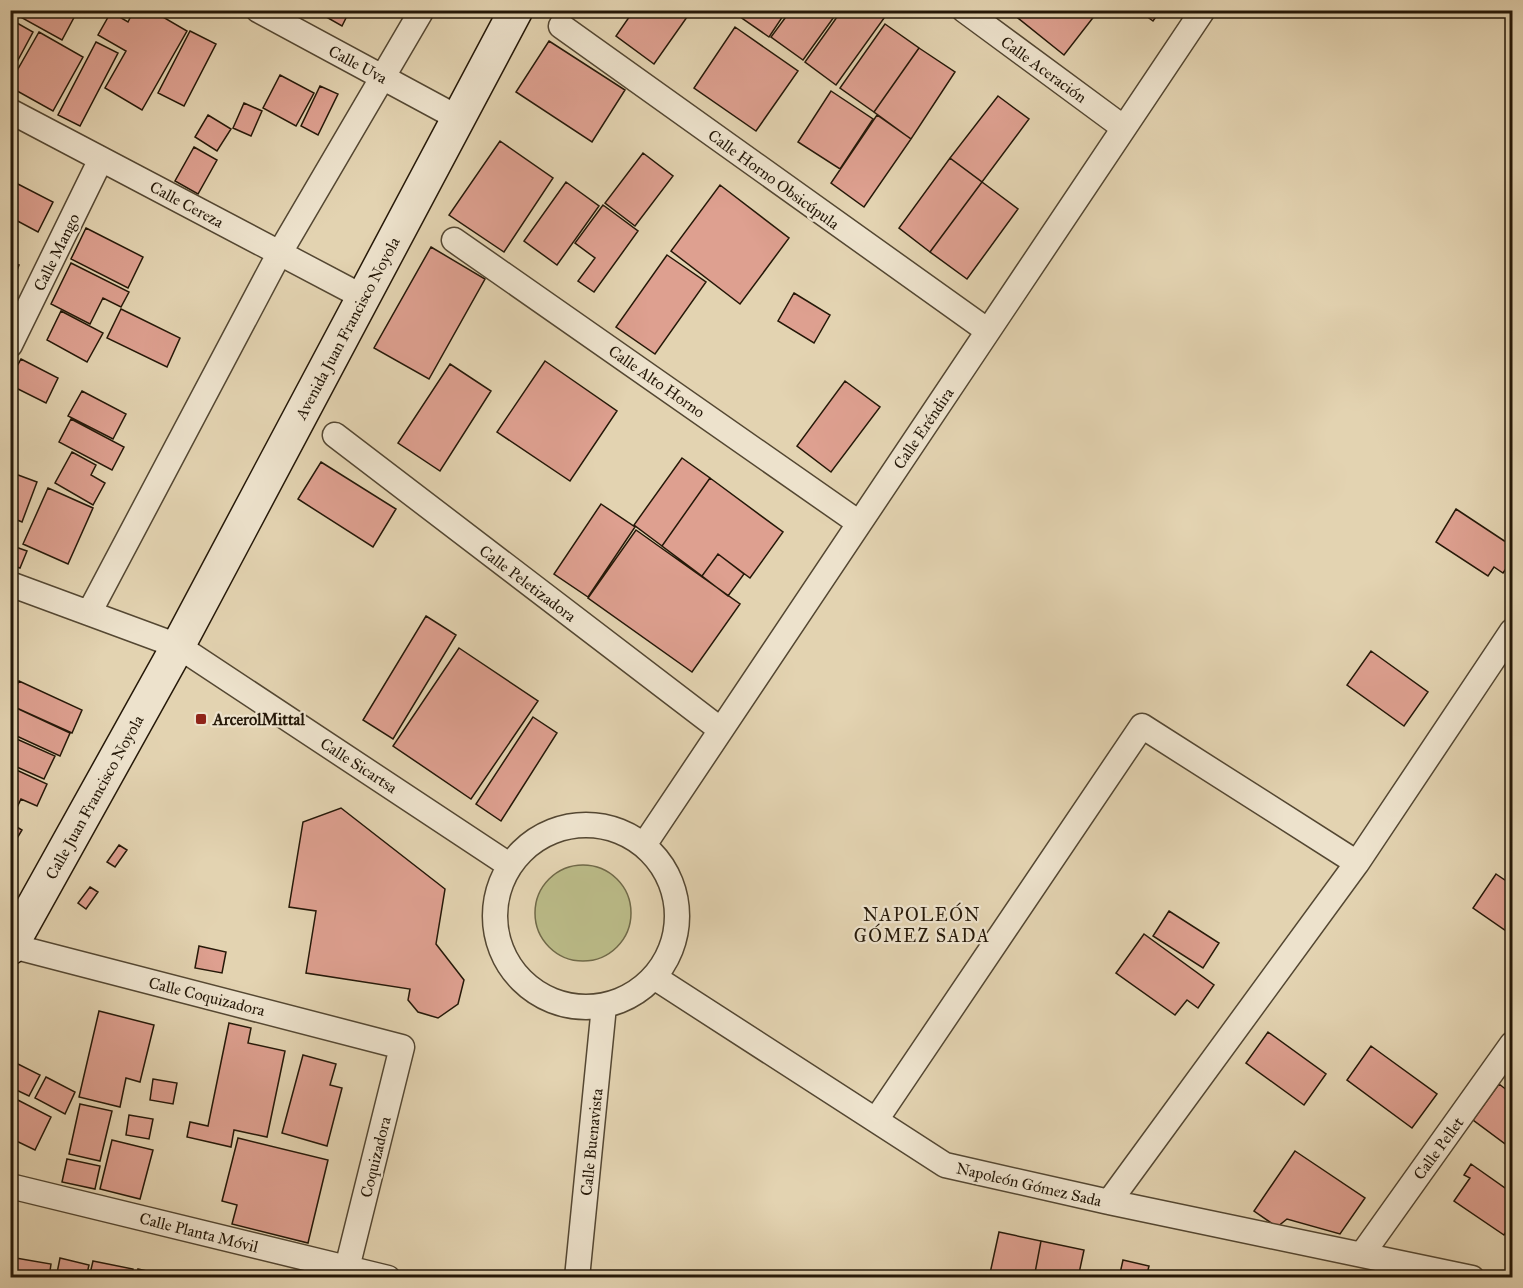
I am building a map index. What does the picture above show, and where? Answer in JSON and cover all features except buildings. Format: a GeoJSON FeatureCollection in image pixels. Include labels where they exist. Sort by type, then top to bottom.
{"type":"FeatureCollection","features":[{"type":"Feature","properties":{"kind":"street","name":"Calle Uva"},"geometry":{"type":"LineString","coordinates":[[258,10],[458,118]]}},
{"type":"Feature","properties":{"kind":"street"},"geometry":{"type":"LineString","coordinates":[[89,613],[279,254],[422,10]]}},
{"type":"Feature","properties":{"kind":"street","name":"Avenida Juan Francisco Noyola"},"geometry":{"type":"LineString","coordinates":[[178,646],[516,10]]}},
{"type":"Feature","properties":{"kind":"street","name":"Calle Aceración"},"geometry":{"type":"LineString","coordinates":[[964,10],[1124,128]]}},
{"type":"Feature","properties":{"kind":"street","name":"Calle Eréndira"},"geometry":{"type":"LineString","coordinates":[[644,845],[1203,10]]}},
{"type":"Feature","properties":{"kind":"street","name":"Calle Horno Obsicúpula"},"geometry":{"type":"LineString","coordinates":[[561,26],[987,332]]}},
{"type":"Feature","properties":{"kind":"street","name":"Calle Cereza"},"geometry":{"type":"LineString","coordinates":[[10,111],[363,297]]}},
{"type":"Feature","properties":{"kind":"street","name":"Calle Mango"},"geometry":{"type":"LineString","coordinates":[[10,345],[101,159]]}},
{"type":"Feature","properties":{"kind":"street","name":"Calle Alto Horno"},"geometry":{"type":"LineString","coordinates":[[454,240],[859,524]]}},
{"type":"Feature","properties":{"kind":"street","name":"Calle Peletizadora"},"geometry":{"type":"LineString","coordinates":[[335,435],[721,730]]}},
{"type":"Feature","properties":{"kind":"street","name":"Calle Sicartsa"},"geometry":{"type":"LineString","coordinates":[[10,584],[178,646],[510,865]]}},
{"type":"Feature","properties":{"kind":"street"},"geometry":{"type":"LineString","coordinates":[[1109,1202],[1357,863],[1512,631]]}},
{"type":"Feature","properties":{"kind":"street","name":"Calle Juan Francisco Noyola"},"geometry":{"type":"LineString","coordinates":[[11,947],[178,646]]}},
{"type":"Feature","properties":{"kind":"street"},"geometry":{"type":"LineString","coordinates":[[876,1120],[1142,726],[1357,863]]}},
{"type":"Feature","properties":{"kind":"street"},"geometry":{"type":"LineString","coordinates":[[587,824],[617,829],[644,845],[663,867],[675,894],[677,924],[669,952],[654,977],[631,995],[604,1006],[573,1007],[544,997],[519,979],[503,953],[495,924],[497,893],[510,865],[530,842],[557,828],[587,824]]}},
{"type":"Feature","properties":{"kind":"street","name":"Calle Coquizadora"},"geometry":{"type":"LineString","coordinates":[[11,947],[402,1047]]}},
{"type":"Feature","properties":{"kind":"street","name":"Napoleón Gómez Sada"},"geometry":{"type":"LineString","coordinates":[[654,977],[945,1165],[1109,1202],[1363,1253],[1459,1276]]}},
{"type":"Feature","properties":{"kind":"street","name":"Calle Buenavista"},"geometry":{"type":"LineString","coordinates":[[577,1278],[604,1006]]}},
{"type":"Feature","properties":{"kind":"street","name":"Calle Pellet"},"geometry":{"type":"LineString","coordinates":[[1363,1253],[1512,1044]]}},
{"type":"Feature","properties":{"kind":"street","name":"Coquizadora"},"geometry":{"type":"LineString","coordinates":[[347,1268],[402,1047]]}},
{"type":"Feature","properties":{"kind":"street","name":"Calle Planta Móvil"},"geometry":{"type":"LineString","coordinates":[[10,1186],[388,1278]]}},
{"type":"Feature","properties":{"kind":"green space"},"geometry":{"type":"Polygon","coordinates":[[[583,865],[601,869],[617,879],[627,895],[631,913],[627,931],[617,947],[601,957],[583,961],[565,957],[549,947],[539,931],[535,913],[539,895],[549,879],[565,869],[583,865]]]}},
{"type":"Feature","properties":{"kind":"place","name":"ArcerolMittal"},"geometry":{"type":"Point","coordinates":[201,719]}},
{"type":"Feature","properties":{"kind":"district","name":"NAPOLEÓN GÓMEZ SADA"},"geometry":{"type":"Point","coordinates":[922,925]}}]}
